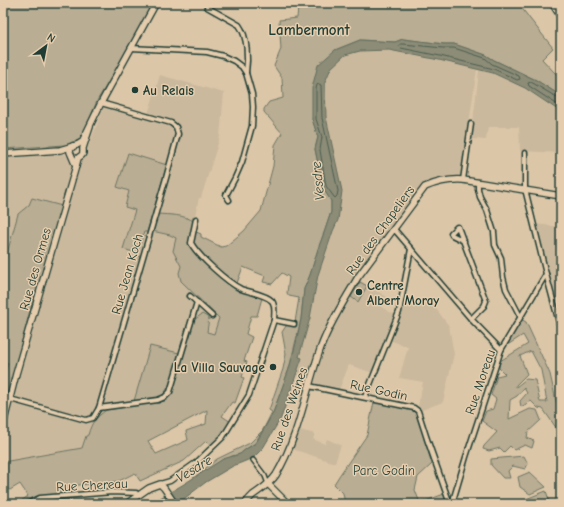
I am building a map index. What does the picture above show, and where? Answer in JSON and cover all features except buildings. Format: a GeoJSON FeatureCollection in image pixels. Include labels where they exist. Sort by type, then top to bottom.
{"type":"FeatureCollection","features":[{"type":"Feature","properties":{"kind":"street"},"geometry":{"type":"LineString","coordinates":[[76,166],[70,150],[82,142],[101,103],[156,3]]}},
{"type":"Feature","properties":{"kind":"street"},"geometry":{"type":"LineString","coordinates":[[552,3],[561,16]]}},
{"type":"Feature","properties":{"kind":"street"},"geometry":{"type":"LineString","coordinates":[[208,7],[239,25],[242,29],[248,59],[246,73]]}},
{"type":"Feature","properties":{"kind":"street"},"geometry":{"type":"LineString","coordinates":[[131,48],[207,52],[223,56],[234,61],[242,67],[246,73],[252,94],[252,126],[236,178],[226,195],[229,200]]}},
{"type":"Feature","properties":{"kind":"street","name":"Rue Jean Koch"},"geometry":{"type":"LineString","coordinates":[[99,408],[178,134],[176,127],[171,123],[101,103]]}},
{"type":"Feature","properties":{"kind":"street"},"geometry":{"type":"LineString","coordinates":[[463,180],[471,124]]}},
{"type":"Feature","properties":{"kind":"street"},"geometry":{"type":"LineString","coordinates":[[60,150],[75,158],[82,155],[90,127]]}},
{"type":"Feature","properties":{"kind":"street"},"geometry":{"type":"LineString","coordinates":[[3,154],[60,150],[75,146],[81,147],[83,151]]}},
{"type":"Feature","properties":{"kind":"street"},"geometry":{"type":"LineString","coordinates":[[525,153],[525,189],[561,330]]}},
{"type":"Feature","properties":{"kind":"street","name":"Rue des Ormes"},"geometry":{"type":"LineString","coordinates":[[3,425],[16,374],[78,158]]}},
{"type":"Feature","properties":{"kind":"street","name":"Rue des Chapeliers"},"geometry":{"type":"LineString","coordinates":[[325,338],[358,277],[425,188],[431,184],[446,180],[463,180],[561,196]]}},
{"type":"Feature","properties":{"kind":"street"},"geometry":{"type":"LineString","coordinates":[[478,182],[480,197],[494,232],[495,245],[501,258],[506,290],[520,316]]}},
{"type":"Feature","properties":{"kind":"street"},"geometry":{"type":"LineString","coordinates":[[126,504],[149,488],[162,486],[170,481],[197,462],[223,437],[249,395],[274,320],[274,307],[272,301],[239,288],[208,263],[195,250],[191,243],[196,218]]}},
{"type":"Feature","properties":{"kind":"street"},"geometry":{"type":"LineString","coordinates":[[394,229],[471,319],[501,350]]}},
{"type":"Feature","properties":{"kind":"street"},"geometry":{"type":"LineString","coordinates":[[464,241],[486,301],[484,306],[471,319]]}},
{"type":"Feature","properties":{"kind":"street"},"geometry":{"type":"LineString","coordinates":[[366,397],[399,312],[411,249]]}},
{"type":"Feature","properties":{"kind":"street","name":"Rue Moreau"},"geometry":{"type":"LineString","coordinates":[[451,504],[501,350],[546,274]]}},
{"type":"Feature","properties":{"kind":"street"},"geometry":{"type":"LineString","coordinates":[[190,296],[212,316]]}},
{"type":"Feature","properties":{"kind":"street"},"geometry":{"type":"LineString","coordinates":[[10,399],[86,420],[93,418],[99,408],[158,400],[165,397],[170,392],[197,302]]}},
{"type":"Feature","properties":{"kind":"street"},"geometry":{"type":"LineString","coordinates":[[274,320],[294,324]]}},
{"type":"Feature","properties":{"kind":"street","name":"Rue des Weines"},"geometry":{"type":"LineString","coordinates":[[245,504],[252,495],[268,484],[276,475],[292,442],[325,338]]}},
{"type":"Feature","properties":{"kind":"street","name":"Rue Godin"},"geometry":{"type":"LineString","coordinates":[[309,386],[414,408],[418,411],[451,504]]}},
{"type":"Feature","properties":{"kind":"street"},"geometry":{"type":"LineString","coordinates":[[253,460],[265,476],[268,484],[288,504]]}},
{"type":"Feature","properties":{"kind":"street"},"geometry":{"type":"LineString","coordinates":[[162,486],[175,504]]}},
{"type":"Feature","properties":{"kind":"street","name":"Rue Chereau"},"geometry":{"type":"LineString","coordinates":[[27,504],[40,498],[112,492],[136,493]]}},
{"type":"Feature","properties":{"kind":"shaded area"},"geometry":{"type":"Polygon","coordinates":[[[389,50],[477,69],[461,178],[423,187],[355,279],[308,378],[296,375],[302,358],[299,357],[310,318],[318,275],[338,220],[339,177],[326,117],[325,82],[331,68],[345,55],[360,51],[389,50]]]}},
{"type":"Feature","properties":{"kind":"shaded area"},"geometry":{"type":"Polygon","coordinates":[[[479,70],[493,73],[525,88],[561,112],[561,153],[520,151],[519,127],[488,127],[486,140],[471,139],[479,70]]]}},
{"type":"Feature","properties":{"kind":"shaded area"},"geometry":{"type":"Polygon","coordinates":[[[160,75],[224,93],[220,137],[201,198],[199,198],[189,241],[228,287],[207,409],[82,448],[3,462],[3,158],[61,153],[65,154],[70,159],[81,160],[85,155],[108,96],[109,102],[148,114],[160,75]]]}},
{"type":"Feature","properties":{"kind":"shaded area"},"geometry":{"type":"Polygon","coordinates":[[[536,224],[561,227],[561,322],[551,286],[536,224]]]}},
{"type":"Feature","properties":{"kind":"shaded area"},"geometry":{"type":"Polygon","coordinates":[[[359,280],[387,297],[381,307],[395,315],[373,373],[349,365],[339,390],[311,385],[324,344],[359,280]]]}},
{"type":"Feature","properties":{"kind":"shaded area"},"geometry":{"type":"Polygon","coordinates":[[[403,300],[429,304],[431,302],[449,326],[454,354],[443,402],[422,410],[418,406],[423,382],[399,378],[408,347],[389,340],[403,300]]]}},
{"type":"Feature","properties":{"kind":"shaded area"},"geometry":{"type":"Polygon","coordinates":[[[300,430],[315,434],[313,439],[325,444],[327,439],[341,445],[335,463],[292,449],[300,430]]]}},
{"type":"Feature","properties":{"kind":"green space"},"geometry":{"type":"Polygon","coordinates":[[[3,3],[154,3],[98,99],[79,141],[65,145],[3,149],[3,3]]]}},
{"type":"Feature","properties":{"kind":"green space"},"geometry":{"type":"Polygon","coordinates":[[[293,3],[502,3],[504,6],[510,3],[518,3],[553,48],[542,59],[555,73],[561,76],[561,96],[536,80],[486,55],[454,44],[403,39],[395,42],[360,40],[335,50],[312,119],[318,137],[315,149],[323,188],[331,201],[331,212],[304,289],[301,319],[289,369],[273,413],[264,428],[272,412],[269,410],[283,369],[286,354],[282,332],[286,326],[295,322],[299,298],[289,296],[287,293],[289,277],[282,273],[272,284],[263,282],[265,276],[243,267],[237,283],[232,283],[204,258],[192,243],[194,231],[201,234],[201,237],[221,247],[226,246],[244,231],[261,211],[273,166],[275,145],[282,133],[264,112],[264,109],[269,102],[283,98],[282,78],[274,66],[281,49],[279,20],[297,18],[298,7],[293,3]]]}},
{"type":"Feature","properties":{"kind":"green space"},"geometry":{"type":"Polygon","coordinates":[[[128,153],[167,165],[147,232],[144,232],[137,253],[123,249],[135,210],[125,207],[129,191],[117,187],[128,153]]]}},
{"type":"Feature","properties":{"kind":"green space"},"geometry":{"type":"Polygon","coordinates":[[[32,198],[62,206],[29,314],[3,408],[3,379],[8,363],[3,361],[3,268],[18,214],[29,205],[32,198]]]}},
{"type":"Feature","properties":{"kind":"green space"},"geometry":{"type":"Polygon","coordinates":[[[157,214],[181,216],[195,222],[189,241],[236,289],[262,298],[257,316],[251,316],[246,334],[252,337],[244,361],[247,362],[242,377],[244,378],[235,403],[232,402],[222,416],[231,422],[212,447],[206,441],[184,461],[140,481],[135,473],[119,481],[66,486],[69,494],[44,496],[29,500],[22,504],[17,504],[28,496],[20,484],[10,490],[3,486],[3,462],[82,448],[91,426],[106,410],[165,401],[172,392],[194,320],[202,314],[209,318],[207,332],[214,334],[219,318],[181,281],[179,273],[181,266],[173,251],[176,238],[152,231],[157,214]],[[207,410],[148,441],[156,454],[188,440],[186,431],[206,424],[207,410]]]}},
{"type":"Feature","properties":{"kind":"green space","name":"Centre Albert Moray"},"geometry":{"type":"Polygon","coordinates":[[[360,282],[367,286],[358,302],[351,297],[360,282]]]}},
{"type":"Feature","properties":{"kind":"green space"},"geometry":{"type":"Polygon","coordinates":[[[519,318],[526,322],[550,374],[556,401],[561,411],[561,435],[558,433],[557,429],[543,409],[538,408],[531,401],[521,407],[520,401],[527,393],[524,388],[517,396],[510,400],[509,419],[530,409],[537,410],[541,420],[528,432],[527,438],[534,441],[532,448],[525,445],[514,450],[510,446],[504,452],[500,448],[489,451],[483,449],[484,446],[497,432],[482,421],[486,411],[493,409],[496,399],[491,395],[497,376],[505,374],[499,368],[500,361],[528,344],[523,335],[509,344],[505,341],[519,318]],[[531,351],[520,356],[527,374],[516,385],[516,387],[526,379],[535,380],[540,402],[547,402],[541,370],[531,351]]]}},
{"type":"Feature","properties":{"kind":"green space"},"geometry":{"type":"Polygon","coordinates":[[[150,346],[179,353],[174,371],[166,391],[162,395],[154,399],[134,401],[150,346]]]}},
{"type":"Feature","properties":{"kind":"green space","name":"Parc Godin"},"geometry":{"type":"Polygon","coordinates":[[[374,402],[413,410],[417,415],[432,464],[418,477],[415,490],[420,503],[444,494],[446,499],[437,502],[437,504],[345,504],[343,493],[334,484],[367,435],[374,402]]]}},
{"type":"Feature","properties":{"kind":"green space"},"geometry":{"type":"Polygon","coordinates":[[[262,430],[255,443],[240,454],[232,456],[191,480],[217,459],[250,443],[262,430]]]}},
{"type":"Feature","properties":{"kind":"green space"},"geometry":{"type":"Polygon","coordinates":[[[524,456],[528,464],[525,469],[513,466],[508,471],[510,478],[503,478],[491,465],[491,459],[524,456]]]}},
{"type":"Feature","properties":{"kind":"green space"},"geometry":{"type":"Polygon","coordinates":[[[530,472],[546,487],[530,494],[520,487],[518,477],[530,472]]]}},
{"type":"Feature","properties":{"kind":"green space"},"geometry":{"type":"Polygon","coordinates":[[[546,491],[549,500],[543,504],[528,504],[526,499],[546,491]]]}},
{"type":"Feature","properties":{"kind":"green space"},"geometry":{"type":"Polygon","coordinates":[[[50,498],[70,498],[72,504],[42,504],[40,500],[50,498]]]}},
{"type":"Feature","properties":{"kind":"water","name":"Vesdre"},"geometry":{"type":"Polygon","coordinates":[[[403,39],[454,44],[486,55],[536,80],[561,96],[561,112],[525,88],[493,73],[389,50],[360,51],[345,55],[331,68],[325,82],[326,117],[342,191],[338,220],[318,275],[310,318],[299,357],[302,358],[281,418],[263,448],[253,458],[233,466],[206,482],[181,501],[174,504],[150,504],[223,459],[240,454],[256,443],[273,413],[289,369],[296,343],[301,319],[304,289],[331,212],[331,201],[323,188],[315,149],[318,137],[312,119],[312,88],[318,65],[335,50],[360,40],[395,42],[403,39]]]}},
{"type":"Feature","properties":{"kind":"place","name":"Au Relais"},"geometry":{"type":"Point","coordinates":[135,90]}},
{"type":"Feature","properties":{"kind":"place","name":"Centre Albert Moray"},"geometry":{"type":"Point","coordinates":[359,292]}},
{"type":"Feature","properties":{"kind":"place","name":"La Villa Sauvage"},"geometry":{"type":"Point","coordinates":[273,367]}},
{"type":"Feature","properties":{"kind":"district","name":"Lambermont"},"geometry":{"type":"Point","coordinates":[309,30]}}]}
